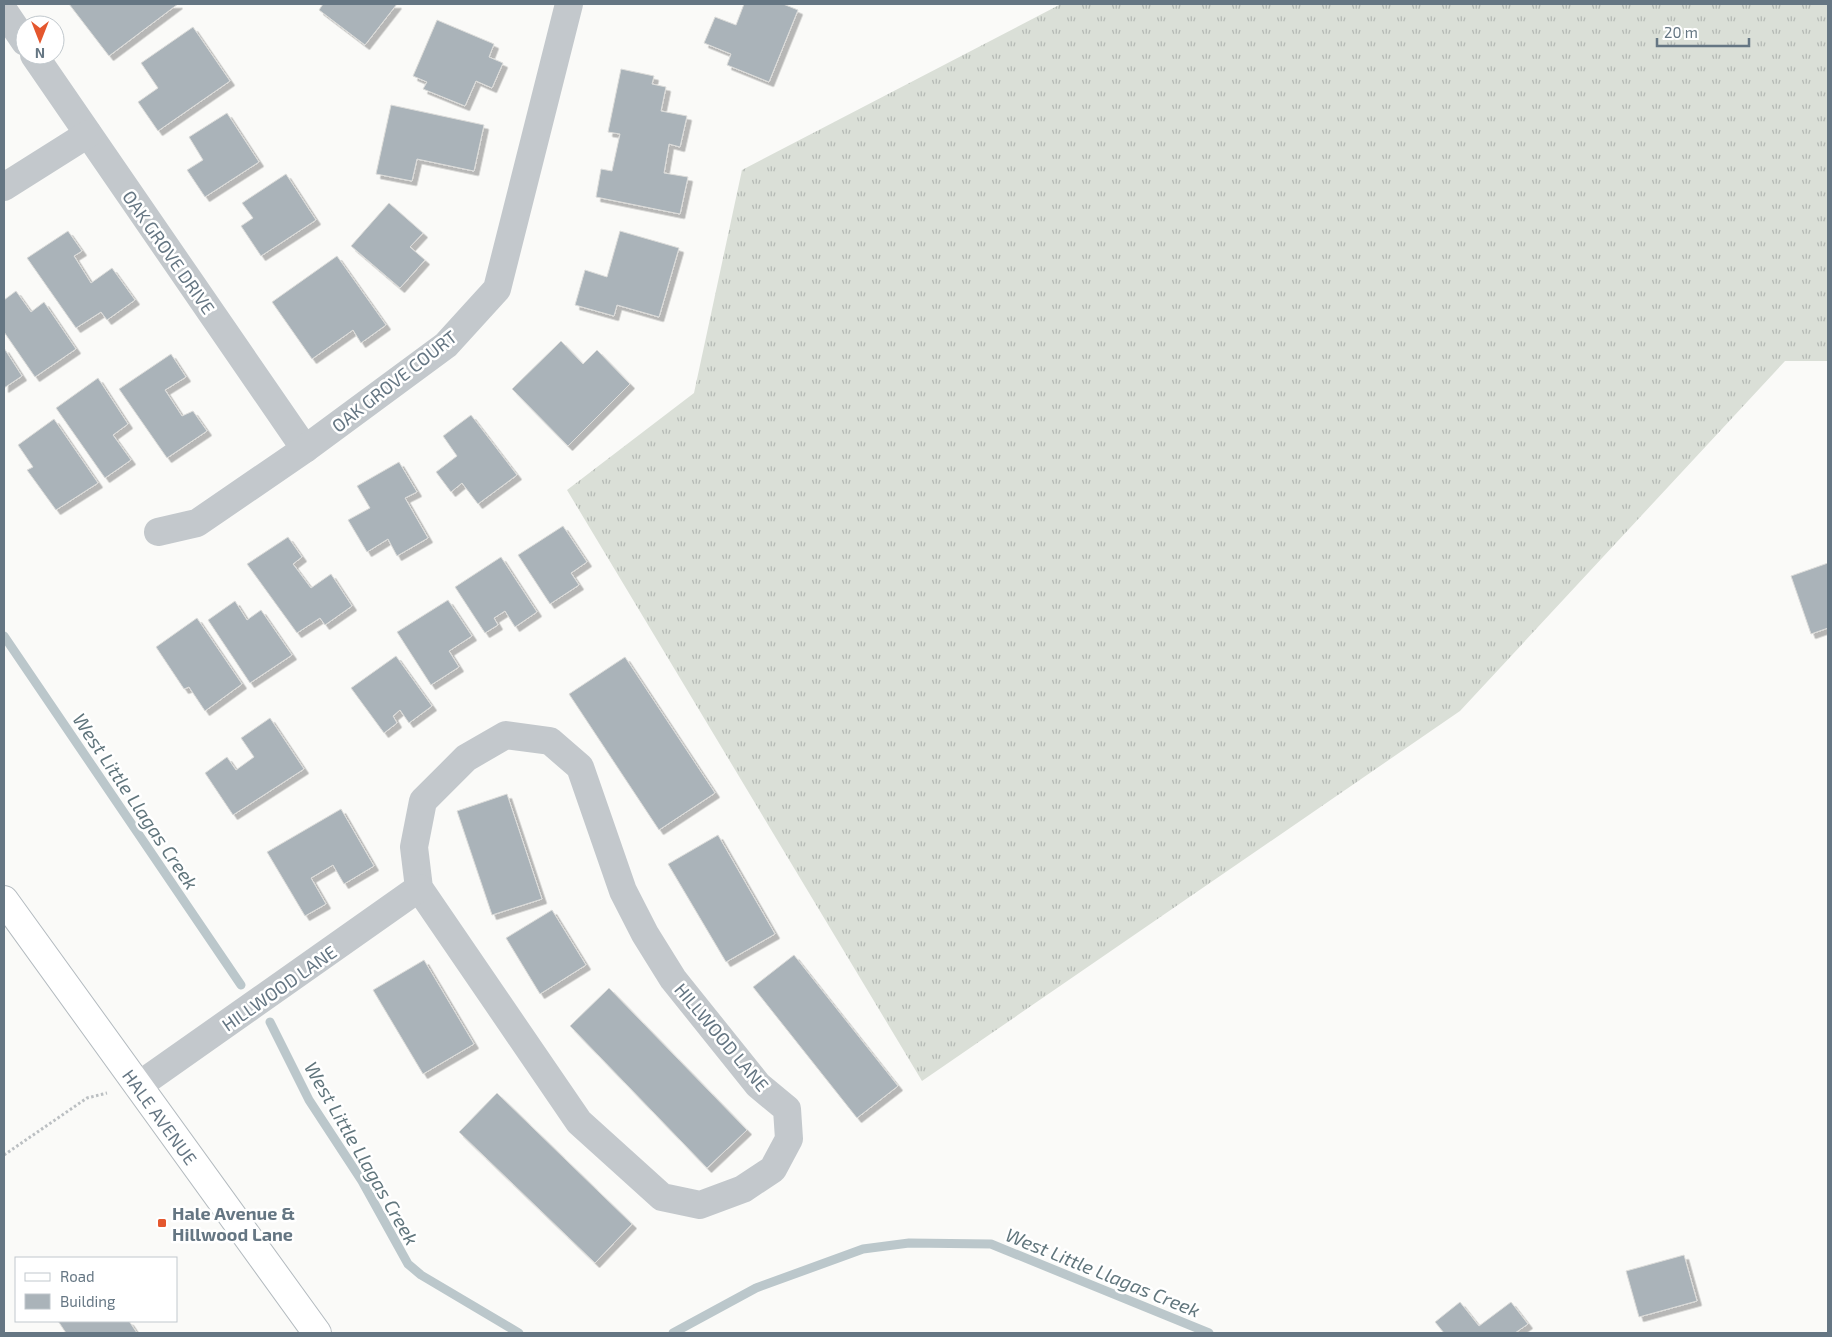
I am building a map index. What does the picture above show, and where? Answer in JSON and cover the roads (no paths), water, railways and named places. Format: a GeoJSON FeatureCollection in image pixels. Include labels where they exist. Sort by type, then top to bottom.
{"type":"FeatureCollection","features":[{"type":"Feature","properties":{"kind":"main road","name":"HALE AVENUE"},"geometry":{"type":"LineString","coordinates":[[4,900],[317,1333]]}},
{"type":"Feature","properties":{"kind":"street","name":"OAK GROVE COURT"},"geometry":{"type":"LineString","coordinates":[[158,532],[197,522],[305,448],[446,345],[497,289],[566,4]]}},
{"type":"Feature","properties":{"kind":"street"},"geometry":{"type":"LineString","coordinates":[[4,11],[15,27]]}},
{"type":"Feature","properties":{"kind":"street","name":"OAK GROVE DRIVE"},"geometry":{"type":"LineString","coordinates":[[41,65],[305,448]]}},
{"type":"Feature","properties":{"kind":"street"},"geometry":{"type":"LineString","coordinates":[[4,187],[88,134]]}},
{"type":"Feature","properties":{"kind":"street","name":"HILLWOOD LANE"},"geometry":{"type":"LineString","coordinates":[[506,735],[550,741],[580,766],[623,891],[645,934],[669,971],[758,1085],[787,1109],[789,1140],[772,1169],[743,1189],[700,1205],[662,1198],[579,1122],[419,888],[414,847],[423,801],[466,758],[506,735]]}},
{"type":"Feature","properties":{"kind":"street","name":"HILLWOOD LANE"},"geometry":{"type":"LineString","coordinates":[[138,1086],[419,888]]}},
{"type":"Feature","properties":{"kind":"waterway","name":"West Little Llagas Creek"},"geometry":{"type":"LineString","coordinates":[[4,636],[241,985]]}},
{"type":"Feature","properties":{"kind":"waterway","name":"West Little Llagas Creek"},"geometry":{"type":"LineString","coordinates":[[270,1022],[309,1100],[362,1181],[408,1264],[421,1275],[519,1333]]}},
{"type":"Feature","properties":{"kind":"waterway","name":"West Little Llagas Creek"},"geometry":{"type":"LineString","coordinates":[[673,1333],[756,1288],[863,1249],[909,1243],[991,1244],[1209,1333]]}},
{"type":"Feature","properties":{"kind":"place","name":"Hale Avenue & Hillwood Lane"},"geometry":{"type":"Point","coordinates":[162,1223]}}]}
